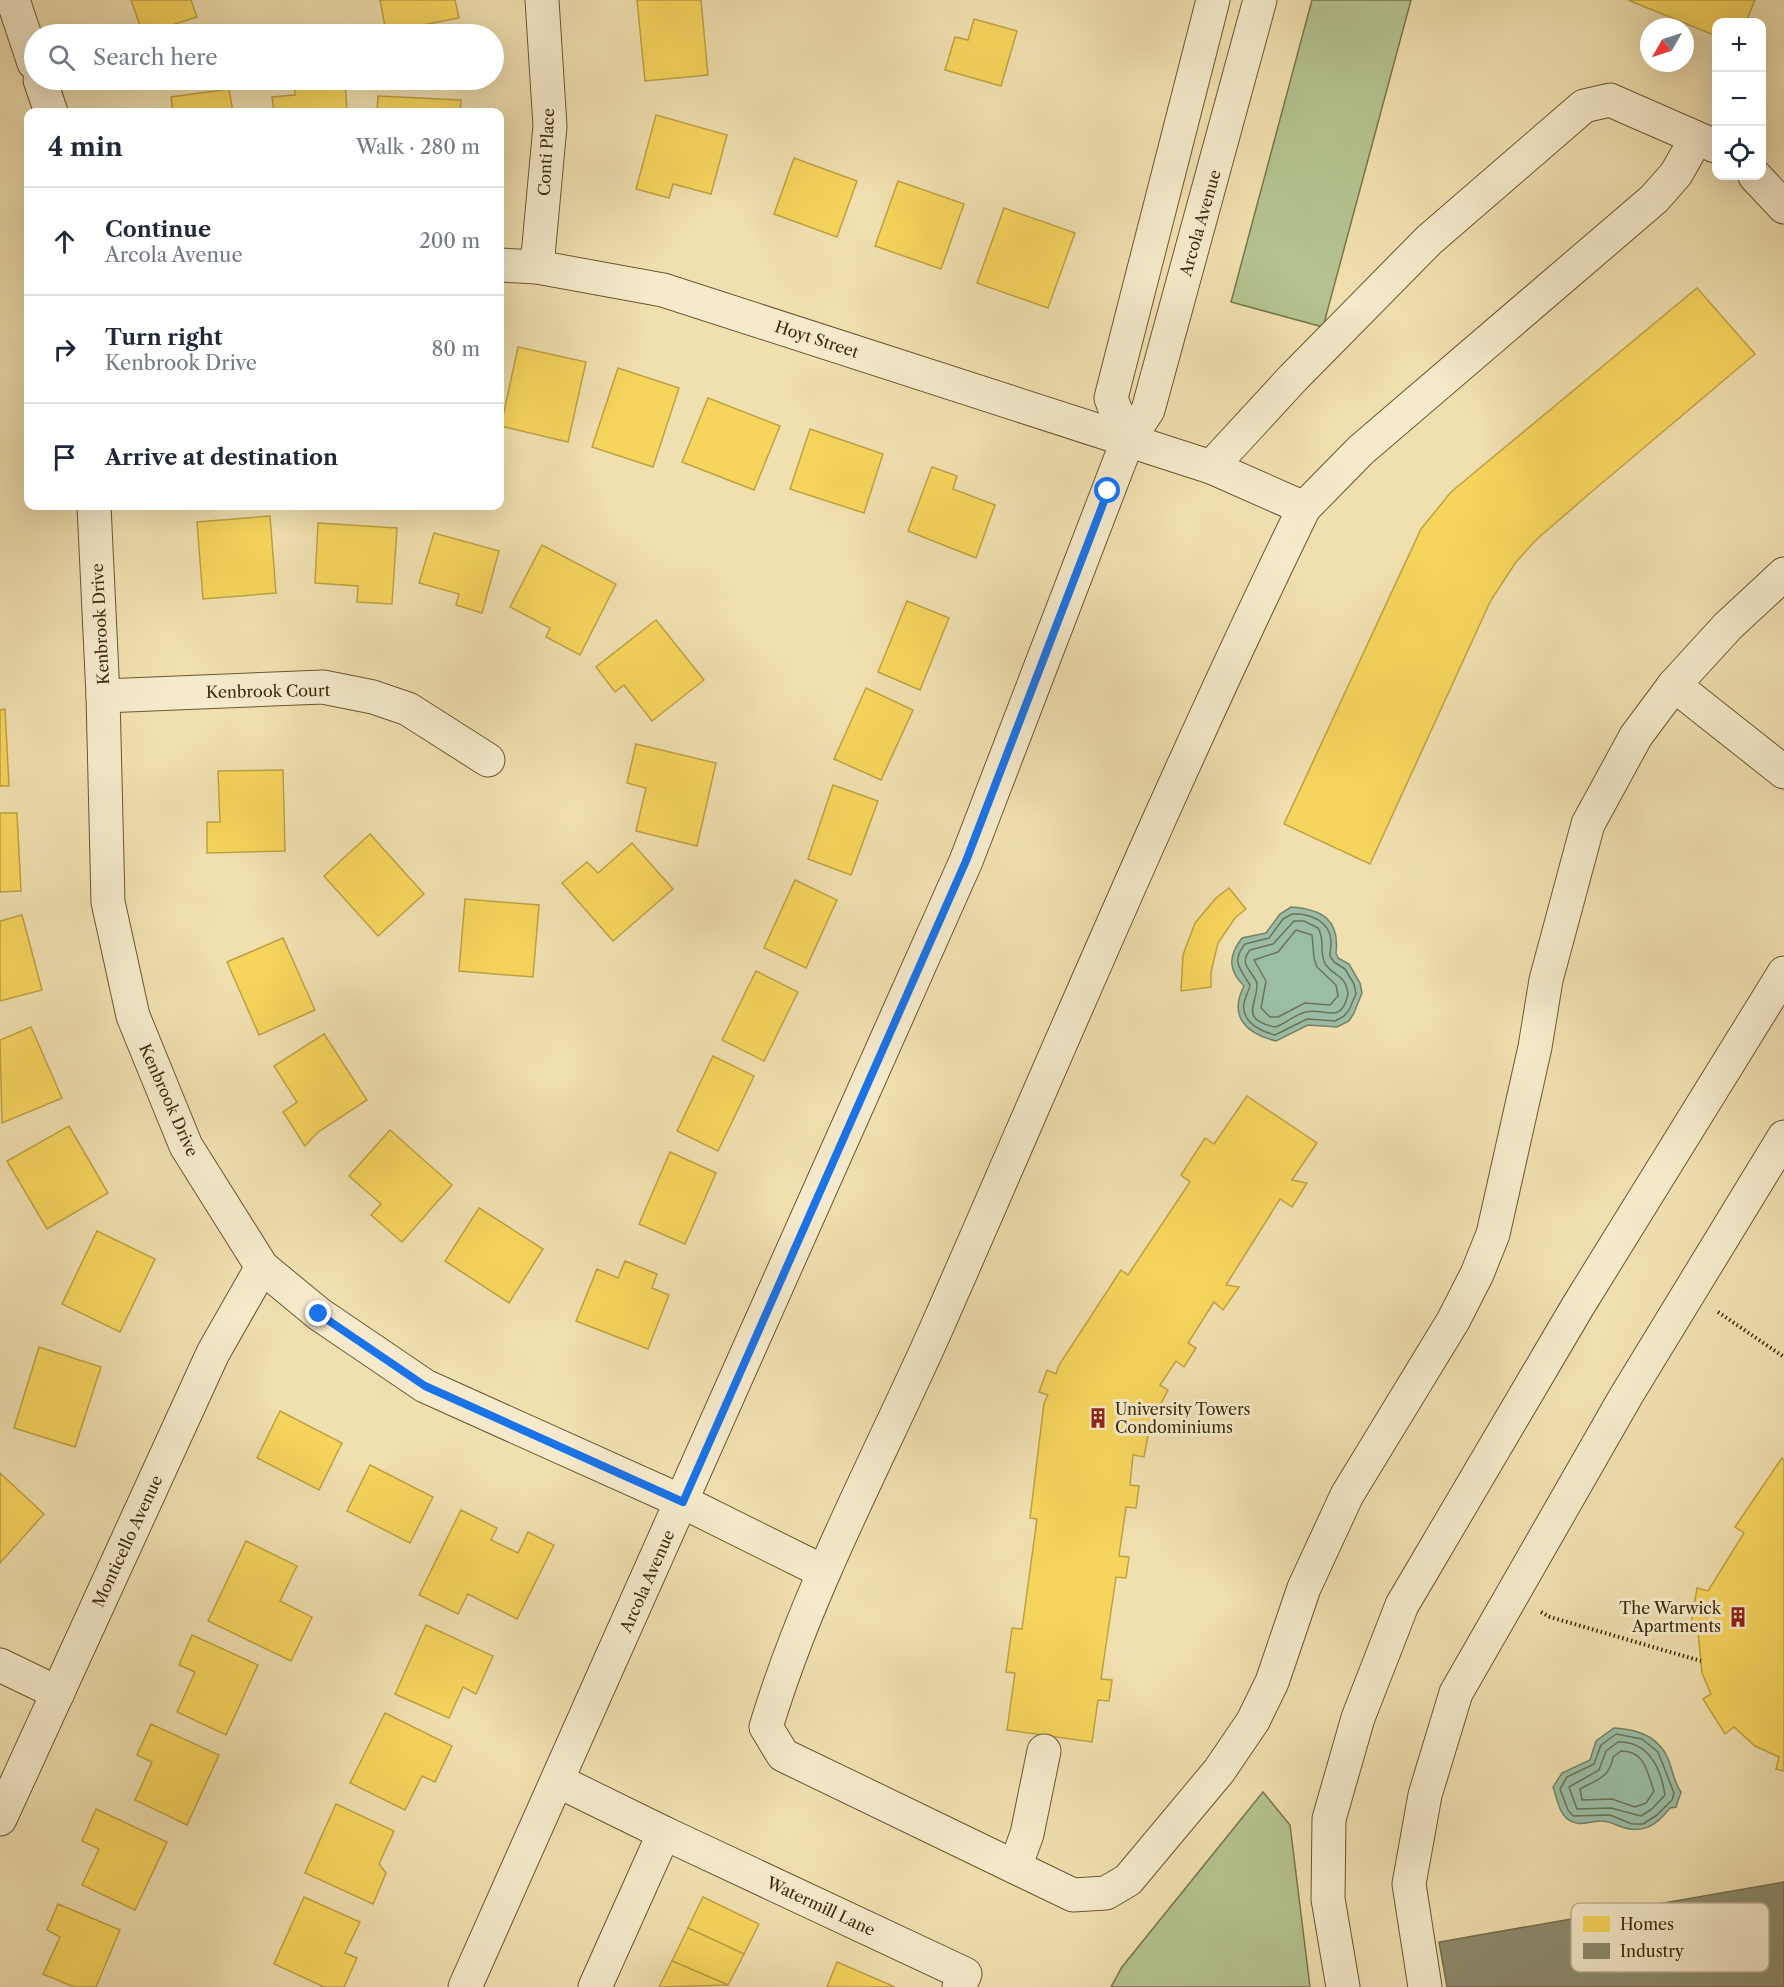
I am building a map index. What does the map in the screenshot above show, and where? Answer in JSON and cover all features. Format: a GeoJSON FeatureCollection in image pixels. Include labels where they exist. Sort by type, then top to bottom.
{"type":"FeatureCollection","features":[{"type":"Feature","properties":{"kind":"street"},"geometry":{"type":"LineString","coordinates":[[13,0],[24,33]]}},
{"type":"Feature","properties":{"kind":"street","name":"Conti Place"},"geometry":{"type":"LineString","coordinates":[[537,267],[550,126],[542,0]]}},
{"type":"Feature","properties":{"kind":"street"},"geometry":{"type":"LineString","coordinates":[[1127,442],[1112,398],[1213,0]]}},
{"type":"Feature","properties":{"kind":"street","name":"Arcola Avenue"},"geometry":{"type":"LineString","coordinates":[[465,1987],[683,1502],[966,861],[1127,442],[1148,410],[1260,0]]}},
{"type":"Feature","properties":{"kind":"street"},"geometry":{"type":"LineString","coordinates":[[43,90],[50,108]]}},
{"type":"Feature","properties":{"kind":"street"},"geometry":{"type":"LineString","coordinates":[[1210,467],[1293,378],[1429,240],[1584,106],[1610,100],[1706,143],[1654,199],[1361,450],[1304,508],[1209,710],[937,1327],[824,1572],[782,1675],[766,1727],[783,1755],[1073,1895],[1107,1893],[1128,1880],[1219,1771],[1253,1721],[1272,1682],[1304,1588],[1347,1495],[1428,1364],[1477,1274],[1495,1223],[1535,1047],[1546,980],[1566,913],[1588,824],[1636,736],[1674,685],[1728,626],[1784,574]]}},
{"type":"Feature","properties":{"kind":"street"},"geometry":{"type":"LineString","coordinates":[[1759,180],[1784,207]]}},
{"type":"Feature","properties":{"kind":"street","name":"Hoyt Street"},"geometry":{"type":"LineString","coordinates":[[504,265],[537,267],[663,290],[1210,467],[1304,508]]}},
{"type":"Feature","properties":{"kind":"street","name":"Kenbrook Drive"},"geometry":{"type":"LineString","coordinates":[[94,510],[103,696],[108,902],[133,1016],[186,1146],[262,1267],[319,1314],[425,1386],[683,1502],[824,1572]]}},
{"type":"Feature","properties":{"kind":"street"},"geometry":{"type":"LineString","coordinates":[[1674,685],[1784,772]]}},
{"type":"Feature","properties":{"kind":"street","name":"Kenbrook Court"},"geometry":{"type":"LineString","coordinates":[[103,696],[323,687],[373,697],[408,709],[488,760]]}},
{"type":"Feature","properties":{"kind":"street"},"geometry":{"type":"LineString","coordinates":[[1343,1987],[1328,1899],[1329,1819],[1358,1718],[1402,1605],[1578,1306],[1784,973]]}},
{"type":"Feature","properties":{"kind":"street"},"geometry":{"type":"LineString","coordinates":[[1425,1987],[1409,1884],[1425,1795],[1456,1693],[1626,1396],[1784,1137]]}},
{"type":"Feature","properties":{"kind":"street","name":"Monticello Avenue"},"geometry":{"type":"LineString","coordinates":[[0,1819],[213,1353],[262,1267]]}},
{"type":"Feature","properties":{"kind":"street"},"geometry":{"type":"LineString","coordinates":[[0,1665],[58,1693]]}},
{"type":"Feature","properties":{"kind":"street"},"geometry":{"type":"LineString","coordinates":[[1015,1868],[1027,1834],[1044,1751]]}},
{"type":"Feature","properties":{"kind":"street","name":"Watermill Lane"},"geometry":{"type":"LineString","coordinates":[[558,1781],[965,1974],[959,1987]]}},
{"type":"Feature","properties":{"kind":"street"},"geometry":{"type":"LineString","coordinates":[[596,1987],[664,1833]]}},
{"type":"Feature","properties":{"kind":"path"},"geometry":{"type":"LineString","coordinates":[[1728,1319],[1784,1357]]}},
{"type":"Feature","properties":{"kind":"path"},"geometry":{"type":"LineString","coordinates":[[1550,1617],[1701,1661]]}},
{"type":"Feature","properties":{"kind":"shaded area"},"geometry":{"type":"Polygon","coordinates":[[[1312,0],[1411,0],[1323,327],[1231,302],[1312,0]]]}},
{"type":"Feature","properties":{"kind":"shaded area"},"geometry":{"type":"Polygon","coordinates":[[[1263,1792],[1290,1825],[1310,1987],[1111,1987],[1122,1967],[1263,1792]]]}},
{"type":"Feature","properties":{"kind":"water"},"geometry":{"type":"Polygon","coordinates":[[[1291,907],[1312,910],[1327,918],[1332,924],[1338,958],[1349,964],[1360,983],[1362,993],[1349,1021],[1337,1027],[1308,1025],[1276,1041],[1249,1029],[1239,1015],[1238,1007],[1244,986],[1235,974],[1232,957],[1242,938],[1266,933],[1280,914],[1291,907]]]}},
{"type":"Feature","properties":{"kind":"water"},"geometry":{"type":"Polygon","coordinates":[[[1614,1728],[1631,1730],[1654,1740],[1665,1753],[1681,1792],[1676,1807],[1670,1808],[1654,1824],[1642,1829],[1627,1829],[1603,1821],[1573,1822],[1563,1814],[1553,1787],[1562,1773],[1590,1760],[1596,1741],[1614,1728]]]}},
{"type":"Feature","properties":{"kind":"building: Homes"},"geometry":{"type":"Polygon","coordinates":[[[131,0],[191,0],[197,17],[175,24],[139,24],[131,0]]]}},
{"type":"Feature","properties":{"kind":"building: Homes"},"geometry":{"type":"Polygon","coordinates":[[[380,0],[455,0],[459,18],[428,24],[384,24],[380,0]]]}},
{"type":"Feature","properties":{"kind":"building: Homes"},"geometry":{"type":"Polygon","coordinates":[[[637,0],[701,0],[708,75],[645,81],[637,0]]]}},
{"type":"Feature","properties":{"kind":"building: Homes"},"geometry":{"type":"Polygon","coordinates":[[[1628,0],[1755,0],[1748,18],[1712,18],[1712,34],[1694,27],[1694,18],[1672,18],[1628,0]]]}},
{"type":"Feature","properties":{"kind":"building: Homes"},"geometry":{"type":"Polygon","coordinates":[[[974,19],[1017,31],[1001,86],[945,70],[955,37],[968,40],[974,19]]]}},
{"type":"Feature","properties":{"kind":"building: Homes"},"geometry":{"type":"Polygon","coordinates":[[[229,90],[232,108],[172,108],[171,97],[229,90]]]}},
{"type":"Feature","properties":{"kind":"building: Homes"},"geometry":{"type":"Polygon","coordinates":[[[295,90],[346,90],[347,108],[273,108],[272,97],[295,95],[295,90]]]}},
{"type":"Feature","properties":{"kind":"building: Homes"},"geometry":{"type":"Polygon","coordinates":[[[378,96],[461,100],[460,108],[377,108],[378,96]]]}},
{"type":"Feature","properties":{"kind":"building: Homes"},"geometry":{"type":"Polygon","coordinates":[[[656,115],[727,135],[711,194],[673,184],[669,198],[636,189],[656,115]]]}},
{"type":"Feature","properties":{"kind":"building: Homes"},"geometry":{"type":"Polygon","coordinates":[[[794,158],[857,181],[837,237],[774,214],[794,158]]]}},
{"type":"Feature","properties":{"kind":"building: Homes"},"geometry":{"type":"Polygon","coordinates":[[[898,181],[964,204],[941,269],[875,246],[898,181]]]}},
{"type":"Feature","properties":{"kind":"building: Homes"},"geometry":{"type":"Polygon","coordinates":[[[1004,208],[1075,233],[1048,308],[977,283],[1004,208]]]}},
{"type":"Feature","properties":{"kind":"building: Homes"},"geometry":{"type":"Polygon","coordinates":[[[1697,288],[1755,354],[1537,539],[1516,562],[1491,600],[1370,864],[1284,824],[1421,529],[1451,492],[1697,288]]]}},
{"type":"Feature","properties":{"kind":"building: Homes"},"geometry":{"type":"Polygon","coordinates":[[[518,347],[586,362],[568,442],[504,427],[504,412],[518,347]]]}},
{"type":"Feature","properties":{"kind":"building: Homes"},"geometry":{"type":"Polygon","coordinates":[[[618,368],[679,388],[653,467],[592,447],[618,368]]]}},
{"type":"Feature","properties":{"kind":"building: Homes"},"geometry":{"type":"Polygon","coordinates":[[[708,398],[780,426],[754,490],[682,462],[708,398]]]}},
{"type":"Feature","properties":{"kind":"building: Homes"},"geometry":{"type":"Polygon","coordinates":[[[810,429],[883,454],[864,513],[790,489],[810,429]]]}},
{"type":"Feature","properties":{"kind":"building: Homes"},"geometry":{"type":"Polygon","coordinates":[[[932,467],[957,476],[953,489],[995,505],[976,558],[908,531],[932,467]]]}},
{"type":"Feature","properties":{"kind":"building: Homes"},"geometry":{"type":"Polygon","coordinates":[[[270,516],[276,593],[203,599],[197,522],[270,516]]]}},
{"type":"Feature","properties":{"kind":"building: Homes"},"geometry":{"type":"Polygon","coordinates":[[[318,523],[397,528],[392,604],[357,602],[358,586],[315,583],[318,523]]]}},
{"type":"Feature","properties":{"kind":"building: Homes"},"geometry":{"type":"Polygon","coordinates":[[[434,533],[499,551],[482,613],[456,605],[459,594],[419,583],[434,533]]]}},
{"type":"Feature","properties":{"kind":"building: Homes"},"geometry":{"type":"Polygon","coordinates":[[[542,545],[616,584],[580,655],[546,637],[550,628],[510,607],[542,545]]]}},
{"type":"Feature","properties":{"kind":"building: Homes"},"geometry":{"type":"Polygon","coordinates":[[[907,601],[949,618],[920,690],[878,672],[907,601]]]}},
{"type":"Feature","properties":{"kind":"building: Homes"},"geometry":{"type":"Polygon","coordinates":[[[656,620],[704,680],[652,721],[624,685],[615,692],[596,667],[656,620]]]}},
{"type":"Feature","properties":{"kind":"building: Homes"},"geometry":{"type":"Polygon","coordinates":[[[866,688],[913,710],[881,780],[834,759],[866,688]]]}},
{"type":"Feature","properties":{"kind":"building: Homes"},"geometry":{"type":"Polygon","coordinates":[[[5,709],[9,786],[0,786],[0,710],[5,709]]]}},
{"type":"Feature","properties":{"kind":"building: Homes"},"geometry":{"type":"Polygon","coordinates":[[[636,744],[716,763],[697,846],[636,831],[646,788],[627,783],[636,744]]]}},
{"type":"Feature","properties":{"kind":"building: Homes"},"geometry":{"type":"Polygon","coordinates":[[[283,770],[285,851],[207,853],[207,822],[220,822],[218,771],[283,770]]]}},
{"type":"Feature","properties":{"kind":"building: Homes"},"geometry":{"type":"Polygon","coordinates":[[[833,785],[878,801],[851,875],[808,859],[833,785]]]}},
{"type":"Feature","properties":{"kind":"building: Homes"},"geometry":{"type":"Polygon","coordinates":[[[0,813],[17,813],[21,891],[0,892],[0,813]]]}},
{"type":"Feature","properties":{"kind":"building: Homes"},"geometry":{"type":"Polygon","coordinates":[[[370,834],[424,894],[378,936],[324,876],[370,834]]]}},
{"type":"Feature","properties":{"kind":"building: Homes"},"geometry":{"type":"Polygon","coordinates":[[[632,843],[673,889],[613,941],[562,883],[587,862],[598,873],[632,843]]]}},
{"type":"Feature","properties":{"kind":"building: Homes"},"geometry":{"type":"Polygon","coordinates":[[[795,880],[837,900],[806,968],[764,948],[795,880]]]}},
{"type":"Feature","properties":{"kind":"building: Homes"},"geometry":{"type":"Polygon","coordinates":[[[1229,888],[1246,909],[1235,918],[1218,943],[1211,972],[1211,987],[1181,991],[1183,955],[1195,923],[1216,898],[1229,888]]]}},
{"type":"Feature","properties":{"kind":"building: Homes"},"geometry":{"type":"Polygon","coordinates":[[[465,899],[539,905],[533,977],[459,971],[465,899]]]}},
{"type":"Feature","properties":{"kind":"building: Homes"},"geometry":{"type":"Polygon","coordinates":[[[22,915],[42,990],[0,1001],[0,921],[22,915]]]}},
{"type":"Feature","properties":{"kind":"building: Homes"},"geometry":{"type":"Polygon","coordinates":[[[283,938],[315,1010],[259,1035],[227,962],[283,938]]]}},
{"type":"Feature","properties":{"kind":"building: Homes"},"geometry":{"type":"Polygon","coordinates":[[[756,971],[798,992],[764,1061],[722,1040],[756,971]]]}},
{"type":"Feature","properties":{"kind":"building: Homes"},"geometry":{"type":"Polygon","coordinates":[[[31,1027],[62,1098],[2,1123],[0,1040],[31,1027]]]}},
{"type":"Feature","properties":{"kind":"building: Homes"},"geometry":{"type":"Polygon","coordinates":[[[324,1034],[367,1100],[318,1132],[305,1146],[283,1112],[297,1102],[274,1066],[324,1034]]]}},
{"type":"Feature","properties":{"kind":"building: Homes"},"geometry":{"type":"Polygon","coordinates":[[[713,1056],[754,1076],[718,1151],[677,1131],[713,1056]]]}},
{"type":"Feature","properties":{"kind":"building: Homes","name":"University Towers Condominiums"},"geometry":{"type":"Polygon","coordinates":[[[1247,1096],[1317,1143],[1292,1180],[1307,1183],[1292,1207],[1280,1199],[1226,1285],[1239,1287],[1223,1310],[1214,1302],[1188,1343],[1196,1348],[1184,1367],[1176,1361],[1160,1385],[1168,1390],[1150,1425],[1144,1457],[1133,1455],[1130,1485],[1139,1486],[1136,1508],[1126,1507],[1119,1556],[1129,1557],[1126,1578],[1116,1577],[1101,1679],[1112,1680],[1109,1701],[1098,1700],[1092,1742],[1007,1730],[1015,1673],[1006,1672],[1012,1628],[1022,1629],[1037,1519],[1030,1518],[1044,1403],[1048,1395],[1039,1392],[1047,1370],[1056,1374],[1059,1365],[1121,1270],[1128,1275],[1190,1182],[1181,1175],[1205,1138],[1214,1144],[1247,1096]]]}},
{"type":"Feature","properties":{"kind":"building: Homes"},"geometry":{"type":"Polygon","coordinates":[[[69,1126],[108,1193],[47,1229],[7,1161],[69,1126]]]}},
{"type":"Feature","properties":{"kind":"building: Homes"},"geometry":{"type":"Polygon","coordinates":[[[390,1130],[452,1185],[402,1242],[371,1215],[381,1204],[349,1176],[390,1130]]]}},
{"type":"Feature","properties":{"kind":"building: Homes"},"geometry":{"type":"Polygon","coordinates":[[[670,1152],[716,1173],[685,1244],[639,1224],[670,1152]]]}},
{"type":"Feature","properties":{"kind":"building: Homes"},"geometry":{"type":"Polygon","coordinates":[[[479,1208],[543,1249],[509,1303],[445,1261],[479,1208]]]}},
{"type":"Feature","properties":{"kind":"building: Homes"},"geometry":{"type":"Polygon","coordinates":[[[97,1231],[155,1259],[120,1332],[62,1304],[97,1231]]]}},
{"type":"Feature","properties":{"kind":"building: Homes"},"geometry":{"type":"Polygon","coordinates":[[[625,1261],[657,1274],[652,1288],[669,1295],[648,1349],[576,1321],[597,1269],[618,1278],[625,1261]]]}},
{"type":"Feature","properties":{"kind":"building: Homes"},"geometry":{"type":"Polygon","coordinates":[[[39,1347],[101,1367],[75,1447],[14,1428],[39,1347]]]}},
{"type":"Feature","properties":{"kind":"building: Homes"},"geometry":{"type":"Polygon","coordinates":[[[280,1411],[342,1443],[319,1490],[257,1458],[280,1411]]]}},
{"type":"Feature","properties":{"kind":"building: Homes","name":"The Warwick Apartments"},"geometry":{"type":"Polygon","coordinates":[[[1782,1458],[1784,1460],[1784,1771],[1776,1769],[1779,1757],[1755,1746],[1734,1727],[1725,1734],[1703,1699],[1711,1694],[1702,1673],[1698,1631],[1690,1631],[1697,1588],[1708,1591],[1744,1533],[1735,1527],[1782,1458]]]}},
{"type":"Feature","properties":{"kind":"building: Homes"},"geometry":{"type":"Polygon","coordinates":[[[370,1465],[433,1497],[410,1543],[347,1511],[370,1465]]]}},
{"type":"Feature","properties":{"kind":"building: Homes"},"geometry":{"type":"Polygon","coordinates":[[[0,1473],[44,1514],[0,1563],[0,1473]]]}},
{"type":"Feature","properties":{"kind":"building: Homes"},"geometry":{"type":"Polygon","coordinates":[[[461,1510],[497,1528],[491,1540],[518,1553],[528,1532],[554,1545],[517,1619],[468,1594],[458,1614],[419,1595],[461,1510]]]}},
{"type":"Feature","properties":{"kind":"building: Homes"},"geometry":{"type":"Polygon","coordinates":[[[246,1541],[297,1566],[280,1601],[312,1617],[291,1661],[208,1621],[246,1541]]]}},
{"type":"Feature","properties":{"kind":"building: Homes"},"geometry":{"type":"Polygon","coordinates":[[[426,1625],[493,1656],[476,1694],[463,1687],[449,1718],[395,1694],[426,1625]]]}},
{"type":"Feature","properties":{"kind":"building: Homes"},"geometry":{"type":"Polygon","coordinates":[[[192,1635],[258,1665],[226,1735],[177,1712],[195,1672],[179,1665],[192,1635]]]}},
{"type":"Feature","properties":{"kind":"building: Homes"},"geometry":{"type":"Polygon","coordinates":[[[385,1713],[452,1746],[435,1782],[422,1776],[405,1810],[350,1783],[385,1713]]]}},
{"type":"Feature","properties":{"kind":"building: Homes"},"geometry":{"type":"Polygon","coordinates":[[[151,1724],[219,1755],[187,1825],[135,1800],[152,1762],[137,1755],[151,1724]]]}},
{"type":"Feature","properties":{"kind":"building: Homes"},"geometry":{"type":"Polygon","coordinates":[[[336,1804],[394,1831],[379,1864],[386,1873],[373,1904],[305,1873],[336,1804]]]}},
{"type":"Feature","properties":{"kind":"building: Homes"},"geometry":{"type":"Polygon","coordinates":[[[96,1809],[167,1842],[135,1910],[82,1885],[99,1849],[82,1841],[96,1809]]]}},
{"type":"Feature","properties":{"kind":"building: Homes"},"geometry":{"type":"Polygon","coordinates":[[[304,1897],[360,1922],[345,1953],[357,1958],[344,1987],[324,1987],[274,1964],[304,1897]]]}},
{"type":"Feature","properties":{"kind":"building: Homes"},"geometry":{"type":"Polygon","coordinates":[[[703,1897],[759,1924],[744,1954],[688,1928],[703,1897]]]}},
{"type":"Feature","properties":{"kind":"building: Homes"},"geometry":{"type":"Polygon","coordinates":[[[58,1904],[120,1930],[96,1987],[74,1987],[43,1974],[60,1937],[47,1930],[58,1904]]]}},
{"type":"Feature","properties":{"kind":"building: Homes"},"geometry":{"type":"Polygon","coordinates":[[[688,1928],[744,1954],[728,1985],[672,1961],[688,1928]]]}},
{"type":"Feature","properties":{"kind":"building: Homes"},"geometry":{"type":"Polygon","coordinates":[[[672,1961],[728,1985],[659,1987],[672,1961]]]}},
{"type":"Feature","properties":{"kind":"building: Homes"},"geometry":{"type":"Polygon","coordinates":[[[837,1962],[895,1987],[827,1987],[837,1962]]]}},
{"type":"Feature","properties":{"kind":"building: Industry"},"geometry":{"type":"Polygon","coordinates":[[[1784,1882],[1784,1987],[1447,1987],[1439,1942],[1571,1919],[1571,1972],[1769,1972],[1769,1903],[1663,1903],[1784,1882]]]}},
{"type":"Feature","properties":{"kind":"place","name":"University Towers Condominiums"},"geometry":{"type":"Point","coordinates":[1098,1418]}},
{"type":"Feature","properties":{"kind":"place","name":"The Warwick Apartments"},"geometry":{"type":"Point","coordinates":[1738,1617]}},
{"type":"Feature","properties":{"kind":"route"},"geometry":{"type":"LineString","coordinates":[[319,1314],[425,1386],[683,1502],[966,861],[1108,491]]}}]}
